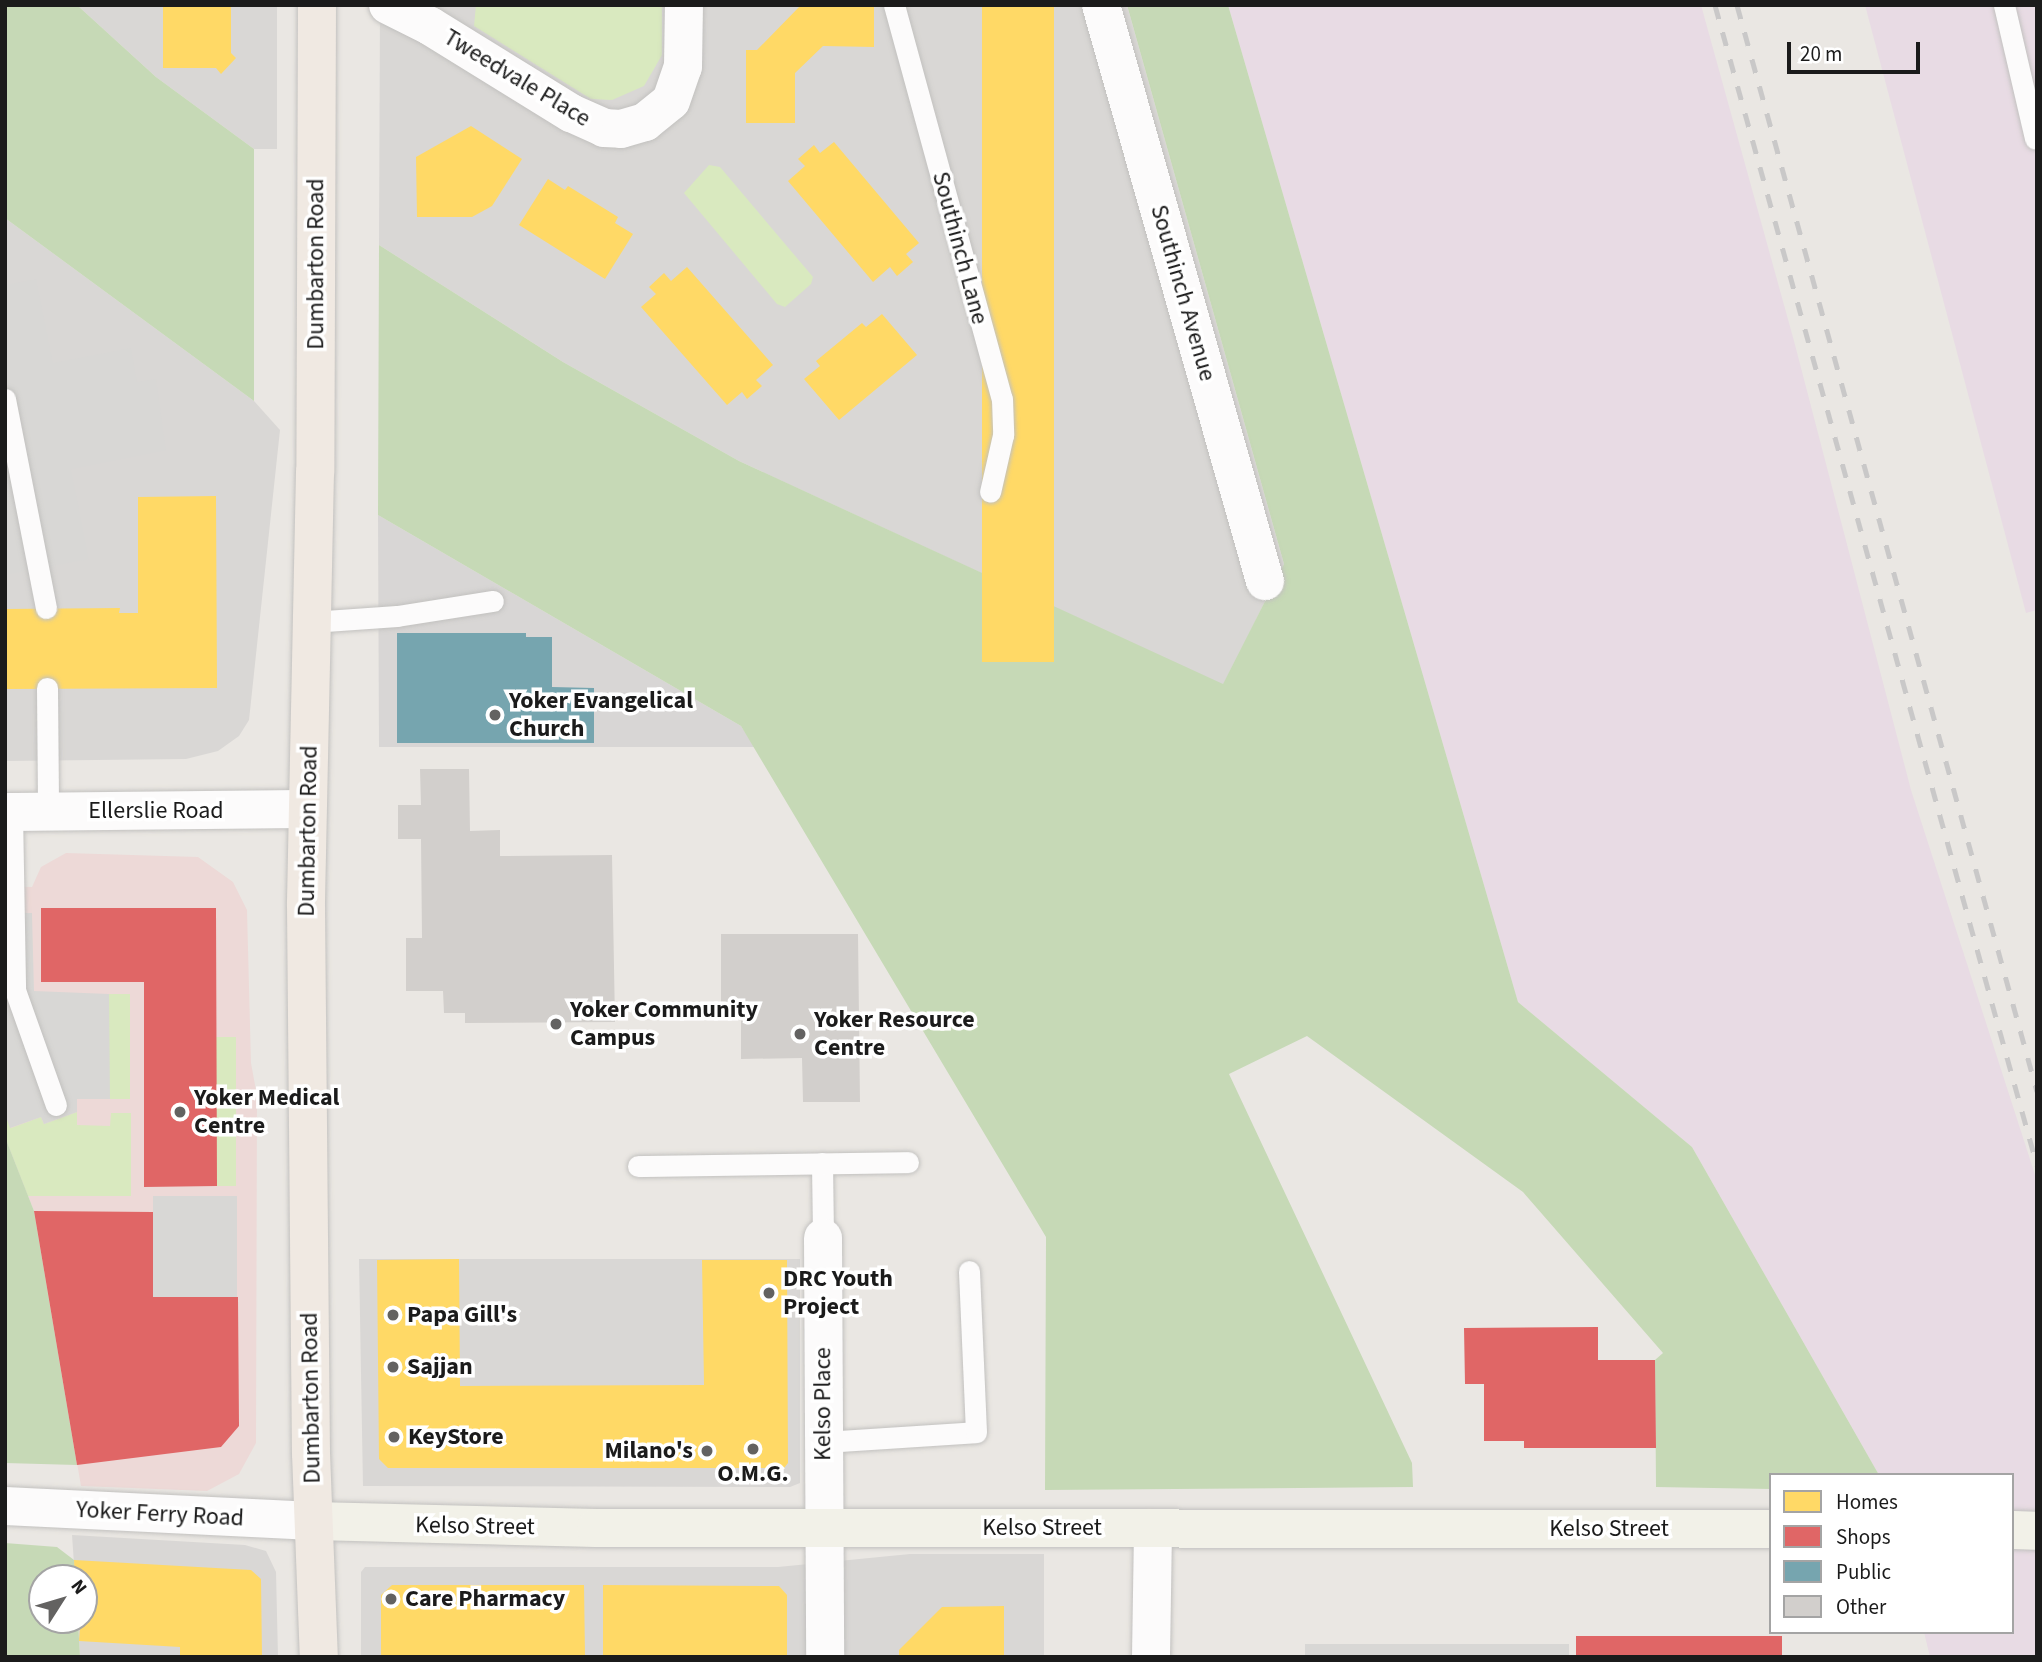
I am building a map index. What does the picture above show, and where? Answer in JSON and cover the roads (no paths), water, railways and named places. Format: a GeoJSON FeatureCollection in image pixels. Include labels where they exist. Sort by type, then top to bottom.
{"type":"FeatureCollection","features":[{"type":"Feature","properties":{"kind":"main road","name":"Dumbarton Road"},"geometry":{"type":"LineString","coordinates":[[317,5],[315,472],[307,810],[314,1521],[318,1657]]}},
{"type":"Feature","properties":{"kind":"street","name":"Tweedvale Place"},"geometry":{"type":"LineString","coordinates":[[388,5],[413,16],[580,118],[621,129],[645,122],[671,101],[683,67],[684,5]]}},
{"type":"Feature","properties":{"kind":"street","name":"Southinch Avenue"},"geometry":{"type":"LineString","coordinates":[[1101,5],[1265,581]]}},
{"type":"Feature","properties":{"kind":"street","name":"Ellerslie Road"},"geometry":{"type":"LineString","coordinates":[[22,812],[307,810]]}},
{"type":"Feature","properties":{"kind":"street","name":"Kelso Place"},"geometry":{"type":"LineString","coordinates":[[822,1238],[825,1657]]}},
{"type":"Feature","properties":{"kind":"street","name":"Yoker Ferry Road"},"geometry":{"type":"LineString","coordinates":[[5,1506],[314,1521]]}},
{"type":"Feature","properties":{"kind":"street","name":"Kelso Street"},"geometry":{"type":"LineString","coordinates":[[314,1521],[824,1527],[1769,1529]]}},
{"type":"Feature","properties":{"kind":"street"},"geometry":{"type":"LineString","coordinates":[[1151,1657],[1153,1528]]}},
{"type":"Feature","properties":{"kind":"street"},"geometry":{"type":"LineString","coordinates":[[2014,1530],[2037,1531]]}},
{"type":"Feature","properties":{"kind":"lane","name":"Southinch Lane"},"geometry":{"type":"LineString","coordinates":[[894,5],[1002,399],[1003,435],[990,492]]}},
{"type":"Feature","properties":{"kind":"lane"},"geometry":{"type":"LineString","coordinates":[[2004,5],[2035,138]]}},
{"type":"Feature","properties":{"kind":"lane"},"geometry":{"type":"LineString","coordinates":[[5,399],[46,608]]}},
{"type":"Feature","properties":{"kind":"lane"},"geometry":{"type":"LineString","coordinates":[[311,622],[397,616],[493,601]]}},
{"type":"Feature","properties":{"kind":"lane"},"geometry":{"type":"LineString","coordinates":[[47,688],[22,812],[15,990],[56,1105]]}},
{"type":"Feature","properties":{"kind":"lane"},"geometry":{"type":"LineString","coordinates":[[638,1166],[908,1162]]}},
{"type":"Feature","properties":{"kind":"lane"},"geometry":{"type":"LineString","coordinates":[[822,1163],[822,1238]]}},
{"type":"Feature","properties":{"kind":"lane"},"geometry":{"type":"LineString","coordinates":[[823,1442],[976,1432],[969,1271]]}},
{"type":"Feature","properties":{"kind":"railway"},"geometry":{"type":"LineString","coordinates":[[1715,5],[2037,1165]]}},
{"type":"Feature","properties":{"kind":"railway"},"geometry":{"type":"LineString","coordinates":[[1737,5],[2037,1091]]}},
{"type":"Feature","properties":{"kind":"place","name":"Yoker Evangelical Church"},"geometry":{"type":"Point","coordinates":[495,715]}},
{"type":"Feature","properties":{"kind":"place","name":"Yoker Community Campus"},"geometry":{"type":"Point","coordinates":[556,1024]}},
{"type":"Feature","properties":{"kind":"place","name":"Yoker Resource Centre"},"geometry":{"type":"Point","coordinates":[800,1034]}},
{"type":"Feature","properties":{"kind":"place","name":"Yoker Medical Centre"},"geometry":{"type":"Point","coordinates":[180,1112]}},
{"type":"Feature","properties":{"kind":"place","name":"DRC Youth Project"},"geometry":{"type":"Point","coordinates":[769,1293]}},
{"type":"Feature","properties":{"kind":"place","name":"Papa Gill's"},"geometry":{"type":"Point","coordinates":[393,1315]}},
{"type":"Feature","properties":{"kind":"place","name":"Sajjan"},"geometry":{"type":"Point","coordinates":[393,1367]}},
{"type":"Feature","properties":{"kind":"place","name":"KeyStore"},"geometry":{"type":"Point","coordinates":[394,1437]}},
{"type":"Feature","properties":{"kind":"place","name":"O.M.G."},"geometry":{"type":"Point","coordinates":[753,1449]}},
{"type":"Feature","properties":{"kind":"place","name":"Milano's"},"geometry":{"type":"Point","coordinates":[707,1451]}},
{"type":"Feature","properties":{"kind":"place","name":"Care Pharmacy"},"geometry":{"type":"Point","coordinates":[391,1599]}}]}
